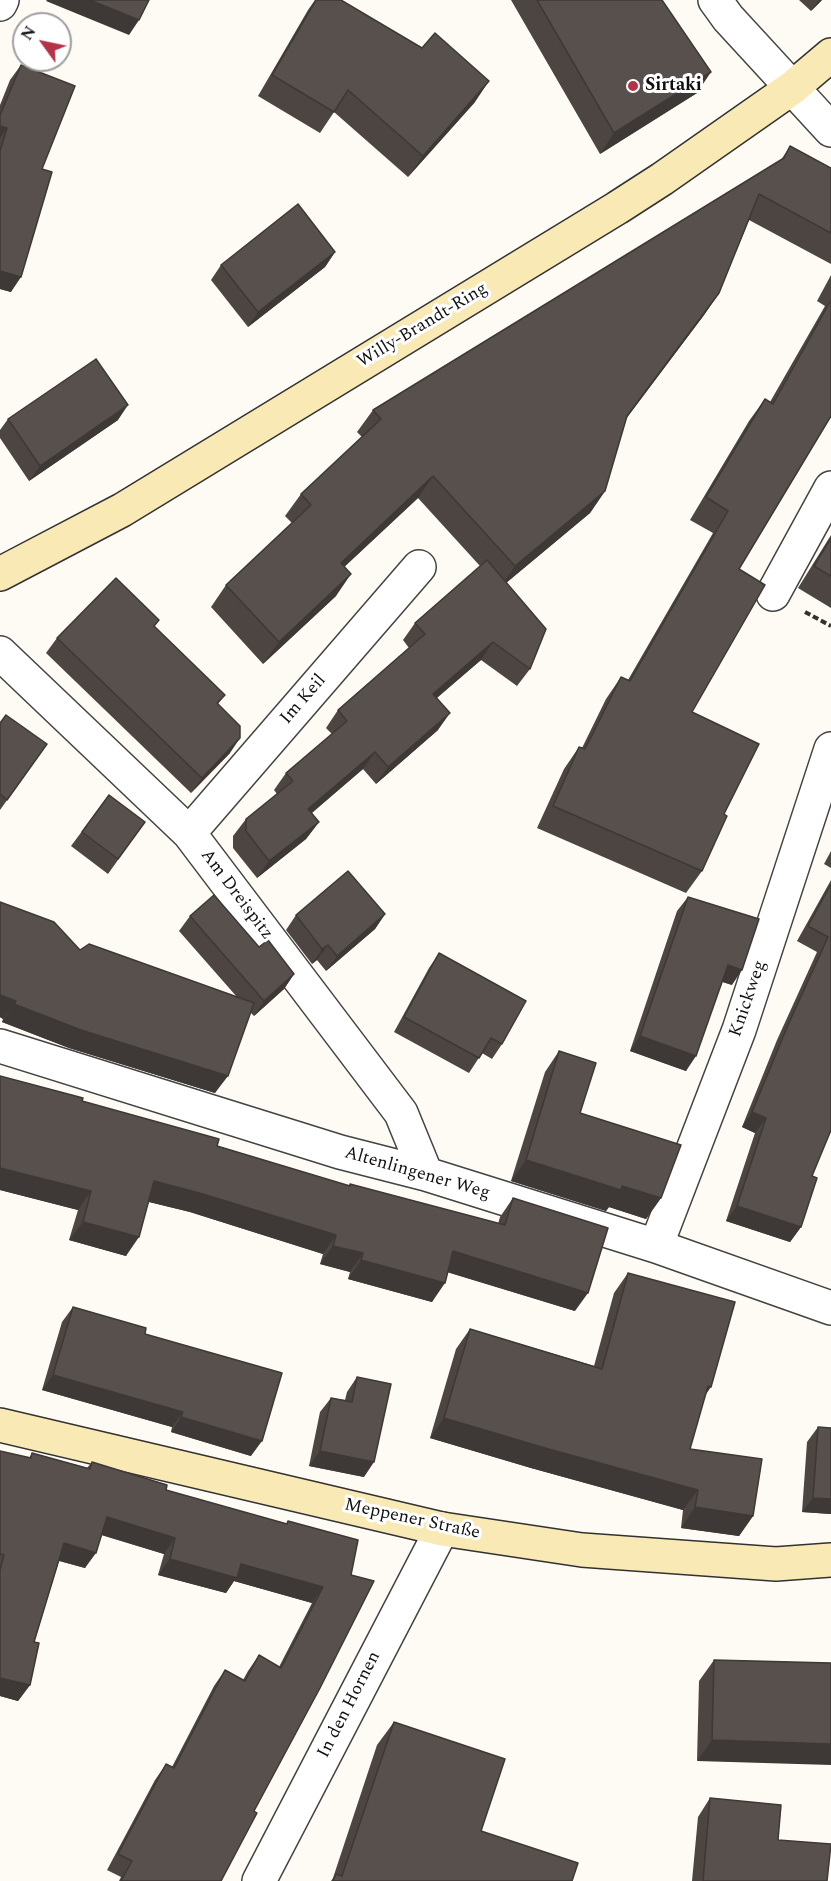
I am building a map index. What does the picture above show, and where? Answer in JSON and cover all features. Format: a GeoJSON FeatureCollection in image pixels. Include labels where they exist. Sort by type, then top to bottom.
{"type":"FeatureCollection","features":[{"type":"Feature","properties":{"kind":"main road","name":"Willy-Brandt-Ring"},"geometry":{"type":"LineString","coordinates":[[0,574],[122,510],[662,179],[792,88],[831,55]]}},
{"type":"Feature","properties":{"kind":"main road","name":"Meppener Straße"},"geometry":{"type":"LineString","coordinates":[[0,1425],[442,1529],[582,1550],[776,1564],[831,1560]]}},
{"type":"Feature","properties":{"kind":"street"},"geometry":{"type":"LineString","coordinates":[[715,0],[728,18],[831,130]]}},
{"type":"Feature","properties":{"kind":"street"},"geometry":{"type":"LineString","coordinates":[[773,594],[831,488]]}},
{"type":"Feature","properties":{"kind":"street","name":"Im Keil"},"geometry":{"type":"LineString","coordinates":[[189,833],[419,567]]}},
{"type":"Feature","properties":{"kind":"street","name":"Am Dreispitz"},"geometry":{"type":"LineString","coordinates":[[0,653],[189,833],[401,1113],[426,1174]]}},
{"type":"Feature","properties":{"kind":"street","name":"Knickweg"},"geometry":{"type":"LineString","coordinates":[[656,1246],[739,1030],[831,749]]}},
{"type":"Feature","properties":{"kind":"street","name":"Altenlingener Weg"},"geometry":{"type":"LineString","coordinates":[[0,1046],[340,1152],[426,1174],[656,1246],[831,1308]]}},
{"type":"Feature","properties":{"kind":"street","name":"In den Hornen"},"geometry":{"type":"LineString","coordinates":[[259,1881],[442,1529]]}},
{"type":"Feature","properties":{"kind":"building"},"geometry":{"type":"Polygon","coordinates":[[[90,0],[149,0],[139,20],[90,0]]]}},
{"type":"Feature","properties":{"kind":"building"},"geometry":{"type":"Polygon","coordinates":[[[316,0],[341,0],[422,48],[435,33],[489,81],[423,156],[348,90],[334,112],[272,75],[316,0]]]}},
{"type":"Feature","properties":{"kind":"building"},"geometry":{"type":"Polygon","coordinates":[[[537,0],[662,0],[711,72],[614,133],[537,0]]]}},
{"type":"Feature","properties":{"kind":"building"},"geometry":{"type":"Polygon","coordinates":[[[18,72],[39,72],[75,86],[42,169],[52,172],[21,277],[0,271],[0,151],[7,128],[0,126],[0,115],[18,72]]]}},
{"type":"Feature","properties":{"kind":"building"},"geometry":{"type":"Polygon","coordinates":[[[790,146],[831,168],[831,233],[759,194],[719,293],[627,416],[605,491],[515,566],[433,476],[341,563],[351,574],[279,642],[226,585],[311,505],[301,494],[381,419],[373,410],[784,158],[790,146]]]}},
{"type":"Feature","properties":{"kind":"building"},"geometry":{"type":"Polygon","coordinates":[[[298,204],[335,252],[258,312],[221,265],[298,204]]]}},
{"type":"Feature","properties":{"kind":"building"},"geometry":{"type":"Polygon","coordinates":[[[831,300],[831,416],[739,569],[765,585],[692,712],[759,744],[724,814],[727,816],[702,871],[553,806],[579,747],[585,749],[621,677],[630,681],[728,511],[706,497],[765,399],[773,404],[831,300]]]}},
{"type":"Feature","properties":{"kind":"building"},"geometry":{"type":"Polygon","coordinates":[[[96,359],[128,405],[40,466],[8,419],[96,359]]]}},
{"type":"Feature","properties":{"kind":"building"},"geometry":{"type":"Polygon","coordinates":[[[831,538],[831,576],[814,566],[831,538]]]}},
{"type":"Feature","properties":{"kind":"building"},"geometry":{"type":"Polygon","coordinates":[[[487,560],[546,629],[530,669],[493,642],[433,694],[450,713],[388,767],[375,752],[308,809],[319,822],[269,861],[246,831],[246,819],[293,781],[286,773],[347,721],[338,710],[425,634],[415,623],[487,560]]]}},
{"type":"Feature","properties":{"kind":"building"},"geometry":{"type":"Polygon","coordinates":[[[116,578],[159,620],[154,626],[225,695],[217,703],[240,726],[240,738],[202,778],[57,638],[116,578]]]}},
{"type":"Feature","properties":{"kind":"building"},"geometry":{"type":"Polygon","coordinates":[[[6,715],[47,744],[7,800],[0,794],[0,723],[6,715]]]}},
{"type":"Feature","properties":{"kind":"building"},"geometry":{"type":"Polygon","coordinates":[[[109,795],[145,822],[118,859],[82,832],[109,795]]]}},
{"type":"Feature","properties":{"kind":"building"},"geometry":{"type":"Polygon","coordinates":[[[348,871],[385,914],[337,956],[328,945],[322,949],[296,915],[348,871]]]}},
{"type":"Feature","properties":{"kind":"building"},"geometry":{"type":"Polygon","coordinates":[[[831,884],[831,1130],[812,1176],[817,1178],[801,1227],[737,1206],[766,1118],[752,1112],[828,937],[808,926],[831,884]]]}},
{"type":"Feature","properties":{"kind":"building"},"geometry":{"type":"Polygon","coordinates":[[[214,895],[259,947],[268,940],[294,974],[264,1001],[190,916],[214,895]]]}},
{"type":"Feature","properties":{"kind":"building"},"geometry":{"type":"Polygon","coordinates":[[[688,897],[759,919],[742,970],[728,965],[696,1056],[640,1036],[688,897]]]}},
{"type":"Feature","properties":{"kind":"building"},"geometry":{"type":"Polygon","coordinates":[[[0,902],[54,922],[80,950],[89,944],[254,1003],[228,1076],[81,1030],[14,1004],[16,1001],[0,995],[0,902]]]}},
{"type":"Feature","properties":{"kind":"building"},"geometry":{"type":"Polygon","coordinates":[[[439,953],[526,1001],[502,1044],[491,1038],[479,1058],[404,1017],[439,953]]]}},
{"type":"Feature","properties":{"kind":"building"},"geometry":{"type":"Polygon","coordinates":[[[559,1051],[596,1063],[580,1113],[681,1145],[661,1198],[622,1186],[621,1190],[526,1160],[559,1051]]]}},
{"type":"Feature","properties":{"kind":"building"},"geometry":{"type":"Polygon","coordinates":[[[0,1076],[83,1098],[82,1101],[219,1139],[217,1146],[350,1186],[350,1184],[505,1225],[513,1198],[608,1228],[588,1293],[453,1251],[445,1283],[361,1260],[363,1253],[333,1246],[336,1235],[154,1181],[139,1237],[83,1222],[91,1191],[0,1168],[0,1076]]]}},
{"type":"Feature","properties":{"kind":"building"},"geometry":{"type":"Polygon","coordinates":[[[628,1273],[735,1302],[711,1387],[708,1386],[690,1449],[762,1459],[753,1516],[695,1507],[698,1490],[444,1418],[470,1329],[602,1369],[628,1273]]]}},
{"type":"Feature","properties":{"kind":"building"},"geometry":{"type":"Polygon","coordinates":[[[73,1307],[146,1328],[145,1334],[282,1373],[262,1441],[181,1417],[183,1412],[53,1375],[73,1307]]]}},
{"type":"Feature","properties":{"kind":"building"},"geometry":{"type":"Polygon","coordinates":[[[357,1377],[391,1384],[374,1462],[320,1451],[331,1398],[352,1402],[357,1377]]]}},
{"type":"Feature","properties":{"kind":"building"},"geometry":{"type":"Polygon","coordinates":[[[818,1427],[831,1428],[831,1499],[813,1498],[818,1427]]]}},
{"type":"Feature","properties":{"kind":"building"},"geometry":{"type":"Polygon","coordinates":[[[0,1451],[31,1458],[32,1453],[90,1469],[92,1462],[167,1485],[166,1490],[287,1524],[288,1521],[358,1540],[351,1575],[374,1581],[254,1811],[257,1813],[221,1881],[121,1881],[132,1861],[118,1854],[166,1764],[174,1768],[225,1670],[245,1681],[259,1655],[281,1668],[323,1587],[241,1564],[237,1578],[170,1559],[175,1538],[107,1517],[96,1553],[64,1543],[34,1642],[39,1643],[30,1685],[0,1678],[0,1570],[4,1555],[0,1554],[0,1451]]]}},
{"type":"Feature","properties":{"kind":"building"},"geometry":{"type":"Polygon","coordinates":[[[714,1660],[831,1663],[831,1744],[712,1740],[714,1660]]]}},
{"type":"Feature","properties":{"kind":"building"},"geometry":{"type":"Polygon","coordinates":[[[394,1722],[505,1759],[481,1831],[578,1863],[572,1881],[333,1881],[336,1874],[342,1876],[394,1722]]]}},
{"type":"Feature","properties":{"kind":"building"},"geometry":{"type":"Polygon","coordinates":[[[710,1798],[781,1805],[778,1840],[831,1844],[827,1881],[703,1881],[710,1798]]]}},
{"type":"Feature","properties":{"kind":"place","name":"Sirtaki"},"geometry":{"type":"Point","coordinates":[633,86]}}]}
